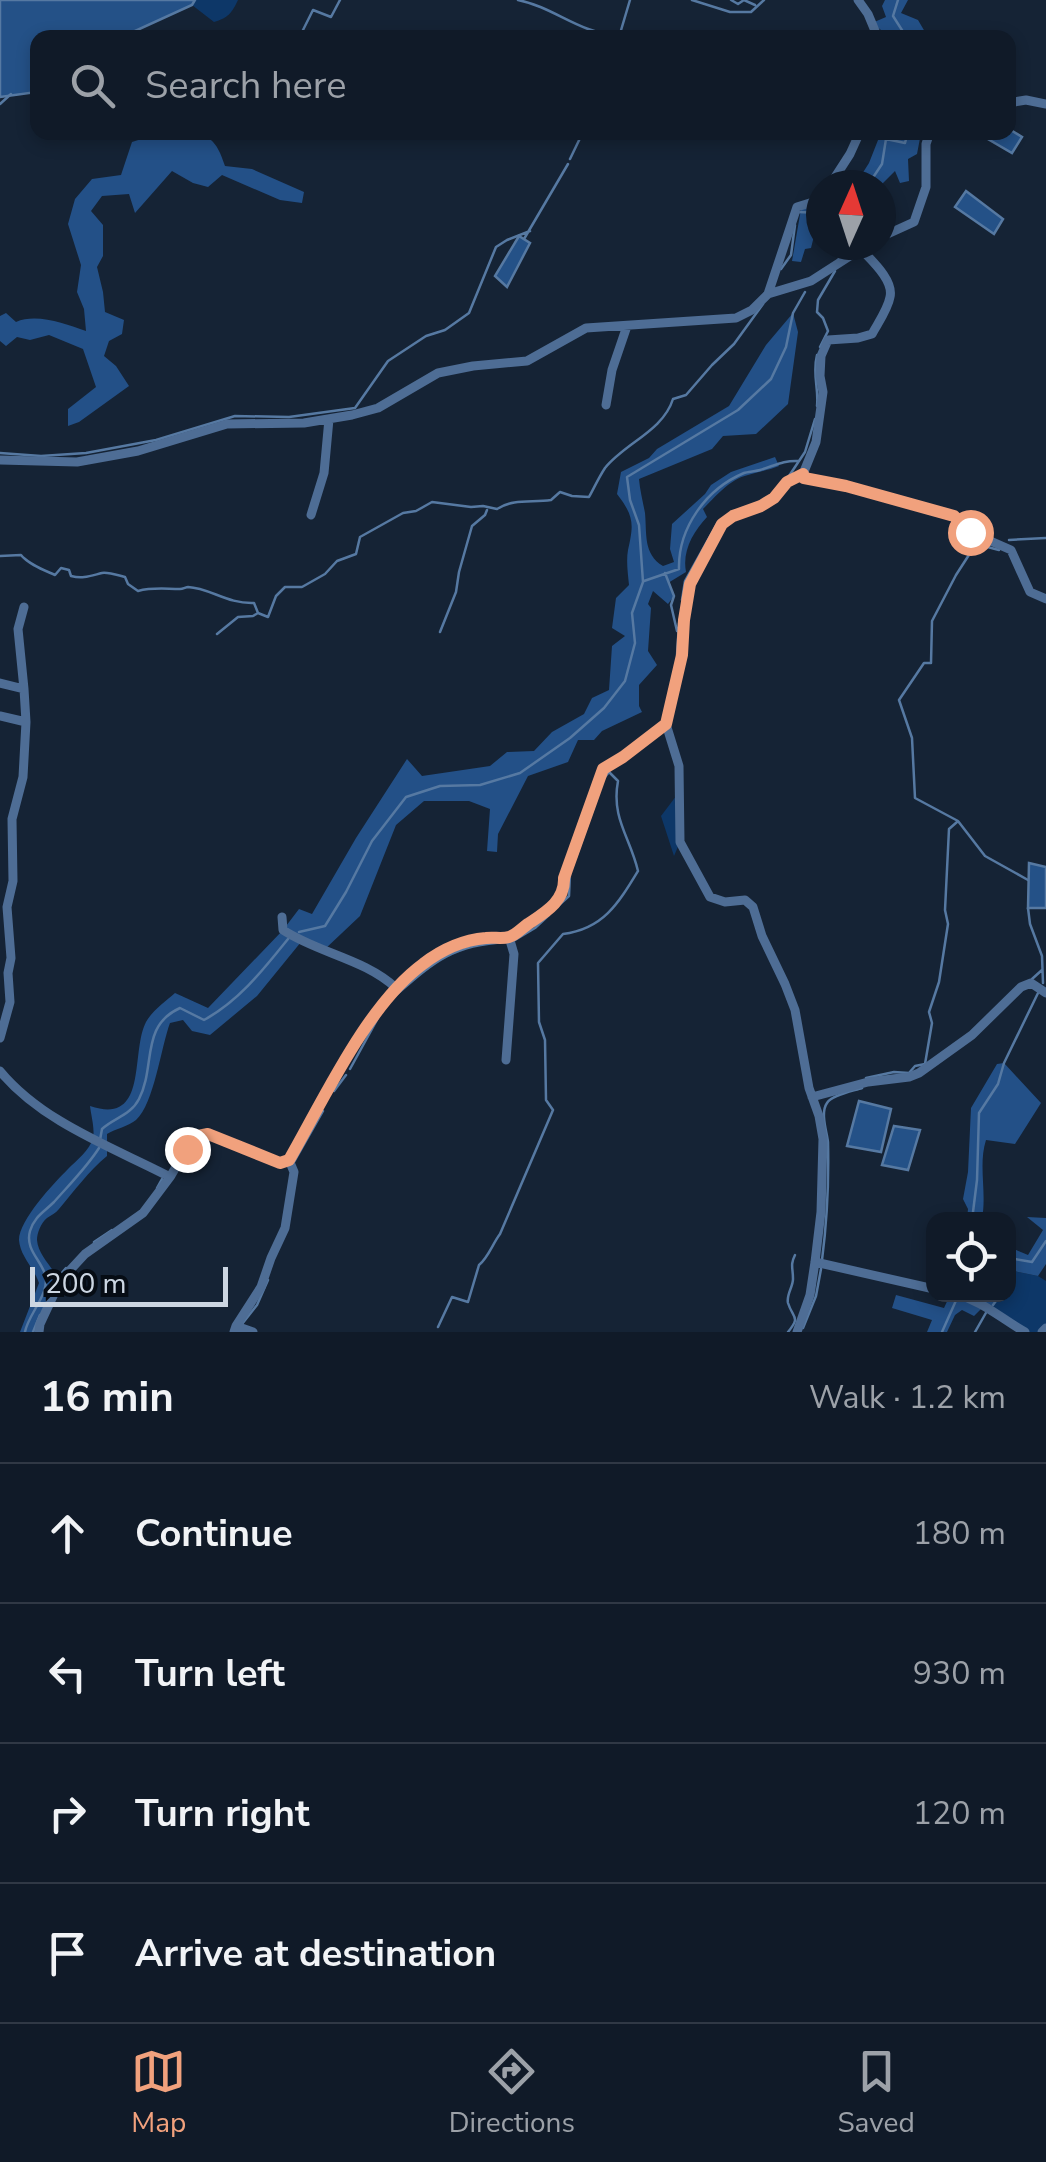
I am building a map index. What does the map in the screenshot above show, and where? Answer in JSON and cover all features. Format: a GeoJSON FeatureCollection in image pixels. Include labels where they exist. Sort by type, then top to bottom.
{"type":"FeatureCollection","features":[{"type":"Feature","properties":{"kind":"street"},"geometry":{"type":"LineString","coordinates":[[858,0],[875,30]]}},
{"type":"Feature","properties":{"kind":"street"},"geometry":{"type":"LineString","coordinates":[[1016,101],[1046,104]]}},
{"type":"Feature","properties":{"kind":"street"},"geometry":{"type":"LineString","coordinates":[[840,170],[856,140]]}},
{"type":"Feature","properties":{"kind":"street"},"geometry":{"type":"LineString","coordinates":[[896,230],[914,222],[926,187],[927,140]]}},
{"type":"Feature","properties":{"kind":"street"},"geometry":{"type":"LineString","coordinates":[[0,460],[77,462],[138,451],[227,424],[329,419],[378,408],[438,373],[527,361],[586,328],[736,318],[752,310],[768,294],[797,207],[806,204]]}},
{"type":"Feature","properties":{"kind":"street"},"geometry":{"type":"LineString","coordinates":[[768,294],[811,281],[844,260]]}},
{"type":"Feature","properties":{"kind":"street"},"geometry":{"type":"LineString","coordinates":[[796,1332],[810,1295],[816,1262],[823,1139],[795,1010],[753,906],[744,900],[725,902],[710,897],[680,842],[679,766],[666,724],[682,655],[690,584],[722,524],[774,498],[787,482],[803,474],[816,442],[822,392],[820,356],[828,340],[872,334],[891,296],[890,286],[872,260]]}},
{"type":"Feature","properties":{"kind":"street"},"geometry":{"type":"LineString","coordinates":[[606,405],[612,370],[627,326]]}},
{"type":"Feature","properties":{"kind":"street"},"geometry":{"type":"LineString","coordinates":[[312,515],[324,473],[329,419]]}},
{"type":"Feature","properties":{"kind":"street"},"geometry":{"type":"LineString","coordinates":[[803,474],[804,478],[954,516],[970,532],[1010,550],[1030,592],[1046,599]]}},
{"type":"Feature","properties":{"kind":"street"},"geometry":{"type":"LineString","coordinates":[[0,1038],[10,1002],[7,907],[13,880],[12,819],[23,777],[26,722],[18,629],[24,607]]}},
{"type":"Feature","properties":{"kind":"street"},"geometry":{"type":"LineString","coordinates":[[0,683],[24,688]]}},
{"type":"Feature","properties":{"kind":"street"},"geometry":{"type":"LineString","coordinates":[[0,716],[26,722]]}},
{"type":"Feature","properties":{"kind":"street"},"geometry":{"type":"LineString","coordinates":[[39,1332],[60,1282],[85,1254],[143,1213],[198,1136],[208,1134],[280,1163],[289,1160],[353,1049],[396,988],[450,946],[481,938],[510,937],[553,907],[564,888],[564,878],[603,769],[666,724]]}},
{"type":"Feature","properties":{"kind":"street"},"geometry":{"type":"LineString","coordinates":[[282,917],[283,930],[301,942],[386,979],[396,988]]}},
{"type":"Feature","properties":{"kind":"street"},"geometry":{"type":"LineString","coordinates":[[506,1060],[514,954],[510,937]]}},
{"type":"Feature","properties":{"kind":"street"},"geometry":{"type":"LineString","coordinates":[[812,1096],[919,1073],[972,1035],[1021,987],[1032,983],[1046,993]]}},
{"type":"Feature","properties":{"kind":"street"},"geometry":{"type":"LineString","coordinates":[[0,1071],[53,1117],[170,1177]]}},
{"type":"Feature","properties":{"kind":"street"},"geometry":{"type":"LineString","coordinates":[[253,1332],[235,1329],[261,1287],[285,1228],[294,1172],[289,1160]]}},
{"type":"Feature","properties":{"kind":"street"},"geometry":{"type":"LineString","coordinates":[[816,1262],[926,1287]]}},
{"type":"Feature","properties":{"kind":"street"},"geometry":{"type":"LineString","coordinates":[[980,1302],[1025,1332]]}},
{"type":"Feature","properties":{"kind":"shaded area"},"geometry":{"type":"Polygon","coordinates":[[[0,0],[195,0],[192,5],[137,30],[30,30],[30,93],[0,97],[0,0]]]}},
{"type":"Feature","properties":{"kind":"shaded area"},"geometry":{"type":"Polygon","coordinates":[[[195,0],[238,0],[229,14],[214,22],[192,5],[195,0]]]}},
{"type":"Feature","properties":{"kind":"shaded area"},"geometry":{"type":"Polygon","coordinates":[[[885,0],[908,0],[901,13],[918,20],[924,30],[881,30],[872,23],[886,17],[882,6],[885,0]]]}},
{"type":"Feature","properties":{"kind":"shaded area"},"geometry":{"type":"Polygon","coordinates":[[[1016,133],[1022,137],[1012,153],[990,140],[1016,140],[1016,133]]]}},
{"type":"Feature","properties":{"kind":"shaded area"},"geometry":{"type":"Polygon","coordinates":[[[210,140],[225,166],[252,169],[304,192],[302,203],[280,200],[222,175],[208,187],[172,171],[135,213],[129,194],[102,196],[91,211],[103,225],[103,256],[97,267],[105,312],[124,320],[122,334],[109,341],[104,356],[129,386],[68,426],[68,409],[96,387],[83,349],[49,335],[30,340],[17,337],[6,346],[0,341],[0,316],[6,313],[16,322],[51,321],[86,331],[77,292],[81,265],[68,224],[75,199],[92,179],[121,175],[132,142],[210,140]]]}},
{"type":"Feature","properties":{"kind":"shaded area"},"geometry":{"type":"Polygon","coordinates":[[[878,140],[920,140],[917,154],[908,159],[909,181],[900,183],[896,170],[865,170],[878,140]]]}},
{"type":"Feature","properties":{"kind":"shaded area"},"geometry":{"type":"Polygon","coordinates":[[[966,191],[1003,219],[994,234],[955,207],[966,191]]]}},
{"type":"Feature","properties":{"kind":"shaded area"},"geometry":{"type":"Polygon","coordinates":[[[806,207],[806,249],[801,262],[792,261],[801,209],[806,207]]]}},
{"type":"Feature","properties":{"kind":"shaded area"},"geometry":{"type":"Polygon","coordinates":[[[519,236],[530,243],[507,287],[495,276],[519,236]]]}},
{"type":"Feature","properties":{"kind":"shaded area"},"geometry":{"type":"Polygon","coordinates":[[[793,313],[798,332],[788,404],[756,434],[723,436],[712,449],[639,479],[649,549],[663,566],[674,562],[670,549],[672,524],[711,485],[731,472],[775,457],[779,466],[741,477],[718,494],[703,509],[707,517],[690,542],[686,572],[668,583],[674,596],[668,604],[653,591],[648,604],[648,651],[657,665],[639,685],[642,712],[602,731],[594,740],[578,740],[568,762],[528,776],[498,834],[497,852],[487,851],[490,809],[469,801],[424,801],[396,825],[360,916],[324,950],[301,942],[257,996],[210,1035],[192,1031],[183,1020],[170,1023],[142,1112],[133,1122],[107,1134],[107,1156],[40,1228],[40,1251],[60,1281],[39,1332],[20,1332],[39,1283],[19,1240],[25,1222],[91,1142],[94,1130],[90,1106],[121,1106],[129,1096],[141,1035],[149,1018],[175,993],[208,1008],[299,909],[312,914],[407,759],[422,776],[490,766],[507,752],[534,751],[552,732],[584,714],[592,698],[609,690],[612,646],[625,636],[612,628],[616,598],[629,585],[627,559],[632,527],[627,508],[617,494],[621,472],[729,406],[766,345],[793,313]]]}},
{"type":"Feature","properties":{"kind":"shaded area"},"geometry":{"type":"Polygon","coordinates":[[[680,791],[680,842],[674,856],[661,816],[680,791]]]}},
{"type":"Feature","properties":{"kind":"shaded area"},"geometry":{"type":"Polygon","coordinates":[[[1029,863],[1046,867],[1046,908],[1028,908],[1029,863]]]}},
{"type":"Feature","properties":{"kind":"shaded area"},"geometry":{"type":"Polygon","coordinates":[[[1004,1063],[1041,1103],[1015,1144],[986,1140],[983,1212],[968,1212],[963,1199],[971,1108],[997,1064],[1004,1063]]]}},
{"type":"Feature","properties":{"kind":"shaded area"},"geometry":{"type":"Polygon","coordinates":[[[859,1101],[891,1109],[881,1152],[847,1146],[859,1101]]]}},
{"type":"Feature","properties":{"kind":"shaded area"},"geometry":{"type":"Polygon","coordinates":[[[894,1126],[920,1130],[908,1170],[882,1165],[894,1126]]]}},
{"type":"Feature","properties":{"kind":"shaded area"},"geometry":{"type":"Polygon","coordinates":[[[1027,1217],[1046,1218],[1046,1264],[1038,1276],[1016,1271],[1016,1250],[1028,1255],[1043,1230],[1027,1217]]]}},
{"type":"Feature","properties":{"kind":"shaded area"},"geometry":{"type":"Polygon","coordinates":[[[1016,1271],[1046,1281],[1046,1328],[1042,1332],[1025,1332],[989,1309],[995,1302],[1016,1302],[1016,1271]]]}},
{"type":"Feature","properties":{"kind":"shaded area"},"geometry":{"type":"Polygon","coordinates":[[[896,1295],[944,1308],[947,1302],[995,1302],[974,1316],[962,1310],[947,1332],[927,1332],[932,1320],[892,1308],[896,1295]]]}},
{"type":"Feature","properties":{"kind":"waterway"},"geometry":{"type":"LineString","coordinates":[[303,30],[313,10],[331,17],[340,0]]}},
{"type":"Feature","properties":{"kind":"waterway"},"geometry":{"type":"LineString","coordinates":[[518,0],[590,30]]}},
{"type":"Feature","properties":{"kind":"waterway"},"geometry":{"type":"LineString","coordinates":[[621,30],[630,0]]}},
{"type":"Feature","properties":{"kind":"waterway"},"geometry":{"type":"LineString","coordinates":[[692,0],[730,12],[751,12],[764,0]]}},
{"type":"Feature","properties":{"kind":"waterway"},"geometry":{"type":"LineString","coordinates":[[731,0],[755,5]]}},
{"type":"Feature","properties":{"kind":"waterway"},"geometry":{"type":"LineString","coordinates":[[898,0],[893,16],[902,30]]}},
{"type":"Feature","properties":{"kind":"waterway"},"geometry":{"type":"LineString","coordinates":[[0,104],[11,94]]}},
{"type":"Feature","properties":{"kind":"waterway"},"geometry":{"type":"LineString","coordinates":[[570,159],[579,140]]}},
{"type":"Feature","properties":{"kind":"waterway"},"geometry":{"type":"LineString","coordinates":[[878,170],[886,140]]}},
{"type":"Feature","properties":{"kind":"waterway"},"geometry":{"type":"LineString","coordinates":[[891,140],[906,140]]}},
{"type":"Feature","properties":{"kind":"waterway"},"geometry":{"type":"LineString","coordinates":[[524,239],[568,164]]}},
{"type":"Feature","properties":{"kind":"waterway"},"geometry":{"type":"LineString","coordinates":[[798,212],[806,212]]}},
{"type":"Feature","properties":{"kind":"waterway"},"geometry":{"type":"LineString","coordinates":[[781,269],[791,255],[795,225]]}},
{"type":"Feature","properties":{"kind":"waterway"},"geometry":{"type":"LineString","coordinates":[[0,453],[86,453],[156,440],[235,416],[289,417],[355,408],[388,361],[469,313],[496,247],[530,231]]}},
{"type":"Feature","properties":{"kind":"waterway"},"geometry":{"type":"LineString","coordinates":[[820,347],[828,331],[817,312],[818,300],[835,271]]}},
{"type":"Feature","properties":{"kind":"waterway"},"geometry":{"type":"LineString","coordinates":[[299,932],[325,926],[372,841],[406,797],[440,786],[480,785],[520,773],[604,708],[625,681],[635,643],[632,613],[643,582],[639,525],[627,477],[738,410],[771,379],[786,347],[793,313],[805,292]]}},
{"type":"Feature","properties":{"kind":"waterway"},"geometry":{"type":"LineString","coordinates":[[217,634],[238,617],[258,613],[268,617],[276,596],[285,587],[302,587],[325,574],[337,561],[356,554],[360,537],[432,502],[497,509],[517,502],[551,500],[560,492],[589,497],[613,459],[661,420],[673,399],[686,395],[734,344],[763,304]]}},
{"type":"Feature","properties":{"kind":"waterway"},"geometry":{"type":"LineString","coordinates":[[817,355],[817,406]]}},
{"type":"Feature","properties":{"kind":"waterway"},"geometry":{"type":"LineString","coordinates":[[787,479],[805,452],[815,419]]}},
{"type":"Feature","properties":{"kind":"waterway"},"geometry":{"type":"LineString","coordinates":[[644,581],[679,569],[689,525],[718,489],[744,473],[799,461]]}},
{"type":"Feature","properties":{"kind":"waterway"},"geometry":{"type":"LineString","coordinates":[[440,632],[456,592],[472,526],[487,510]]}},
{"type":"Feature","properties":{"kind":"waterway"},"geometry":{"type":"LineString","coordinates":[[682,600],[685,581],[718,522]]}},
{"type":"Feature","properties":{"kind":"waterway"},"geometry":{"type":"LineString","coordinates":[[1009,540],[1046,538]]}},
{"type":"Feature","properties":{"kind":"waterway"},"geometry":{"type":"LineString","coordinates":[[999,550],[976,544],[932,621],[931,663],[924,663],[899,700],[912,738],[915,798],[958,821],[985,856],[1028,880]]}},
{"type":"Feature","properties":{"kind":"waterway"},"geometry":{"type":"LineString","coordinates":[[0,556],[21,555],[55,575],[61,568],[75,577],[104,573],[125,577],[138,591],[196,588],[254,603],[258,613]]}},
{"type":"Feature","properties":{"kind":"waterway"},"geometry":{"type":"LineString","coordinates":[[665,573],[674,596],[671,605],[677,631]]}},
{"type":"Feature","properties":{"kind":"waterway"},"geometry":{"type":"LineString","coordinates":[[677,655],[679,623]]}},
{"type":"Feature","properties":{"kind":"waterway"},"geometry":{"type":"LineString","coordinates":[[438,1327],[452,1297],[468,1302],[479,1265],[500,1234],[553,1110],[546,1100],[538,963],[563,934],[589,927],[608,913],[638,871],[619,817],[618,781],[609,772],[605,777]]}},
{"type":"Feature","properties":{"kind":"waterway"},"geometry":{"type":"LineString","coordinates":[[576,857],[597,798]]}},
{"type":"Feature","properties":{"kind":"waterway"},"geometry":{"type":"LineString","coordinates":[[866,1078],[909,1073],[915,1066],[925,1064],[932,1023],[929,1012],[939,982],[948,924],[945,910],[949,829],[957,822]]}},
{"type":"Feature","properties":{"kind":"waterway"},"geometry":{"type":"LineString","coordinates":[[558,906],[569,896],[570,873]]}},
{"type":"Feature","properties":{"kind":"waterway"},"geometry":{"type":"LineString","coordinates":[[1028,908],[1042,956],[1043,983]]}},
{"type":"Feature","properties":{"kind":"waterway"},"geometry":{"type":"LineString","coordinates":[[515,940],[549,915]]}},
{"type":"Feature","properties":{"kind":"waterway"},"geometry":{"type":"LineString","coordinates":[[100,1140],[102,1129],[127,1113],[139,1099],[154,1036],[167,1016],[180,1008],[204,1020],[217,1012],[250,984],[288,939]]}},
{"type":"Feature","properties":{"kind":"waterway"},"geometry":{"type":"LineString","coordinates":[[395,996],[457,951],[506,942]]}},
{"type":"Feature","properties":{"kind":"waterway"},"geometry":{"type":"LineString","coordinates":[[1032,979],[1042,970]]}},
{"type":"Feature","properties":{"kind":"waterway"},"geometry":{"type":"LineString","coordinates":[[973,1212],[979,1113],[998,1084],[1039,991]]}},
{"type":"Feature","properties":{"kind":"waterway"},"geometry":{"type":"LineString","coordinates":[[350,1069],[378,1018]]}},
{"type":"Feature","properties":{"kind":"waterway"},"geometry":{"type":"LineString","coordinates":[[334,1091],[346,1075]]}},
{"type":"Feature","properties":{"kind":"waterway"},"geometry":{"type":"LineString","coordinates":[[822,1260],[828,1171],[825,1107],[833,1098],[862,1088]]}},
{"type":"Feature","properties":{"kind":"waterway"},"geometry":{"type":"LineString","coordinates":[[294,1162],[323,1111]]}},
{"type":"Feature","properties":{"kind":"waterway"},"geometry":{"type":"LineString","coordinates":[[192,1138],[206,1130]]}},
{"type":"Feature","properties":{"kind":"waterway"},"geometry":{"type":"LineString","coordinates":[[25,1332],[46,1281],[30,1243],[32,1226],[99,1148]]}},
{"type":"Feature","properties":{"kind":"waterway"},"geometry":{"type":"LineString","coordinates":[[157,1188],[162,1179]]}},
{"type":"Feature","properties":{"kind":"waterway"},"geometry":{"type":"LineString","coordinates":[[94,1242],[112,1230]]}},
{"type":"Feature","properties":{"kind":"waterway"},"geometry":{"type":"LineString","coordinates":[[1016,1259],[1032,1262],[1046,1241]]}},
{"type":"Feature","properties":{"kind":"waterway"},"geometry":{"type":"LineString","coordinates":[[788,1332],[795,1320],[788,1300],[795,1255]]}},
{"type":"Feature","properties":{"kind":"waterway"},"geometry":{"type":"LineString","coordinates":[[55,1281],[66,1268]]}},
{"type":"Feature","properties":{"kind":"waterway"},"geometry":{"type":"LineString","coordinates":[[803,1328],[816,1296],[821,1269]]}},
{"type":"Feature","properties":{"kind":"waterway"},"geometry":{"type":"LineString","coordinates":[[242,1324],[257,1305],[268,1280]]}},
{"type":"Feature","properties":{"kind":"waterway"},"geometry":{"type":"LineString","coordinates":[[942,1332],[955,1302]]}},
{"type":"Feature","properties":{"kind":"waterway"},"geometry":{"type":"LineString","coordinates":[[975,1332],[987,1311]]}},
{"type":"Feature","properties":{"kind":"waterway"},"geometry":{"type":"LineString","coordinates":[[33,1332],[40,1315]]}},
{"type":"Feature","properties":{"kind":"route"},"geometry":{"type":"LineString","coordinates":[[187,1149],[198,1136],[208,1134],[280,1163],[289,1160],[353,1049],[396,988],[450,946],[481,938],[510,937],[553,907],[564,888],[564,878],[603,769],[666,724],[682,655],[690,584],[722,524],[774,498],[787,482],[803,474],[804,478],[954,516],[970,532]]}}]}
